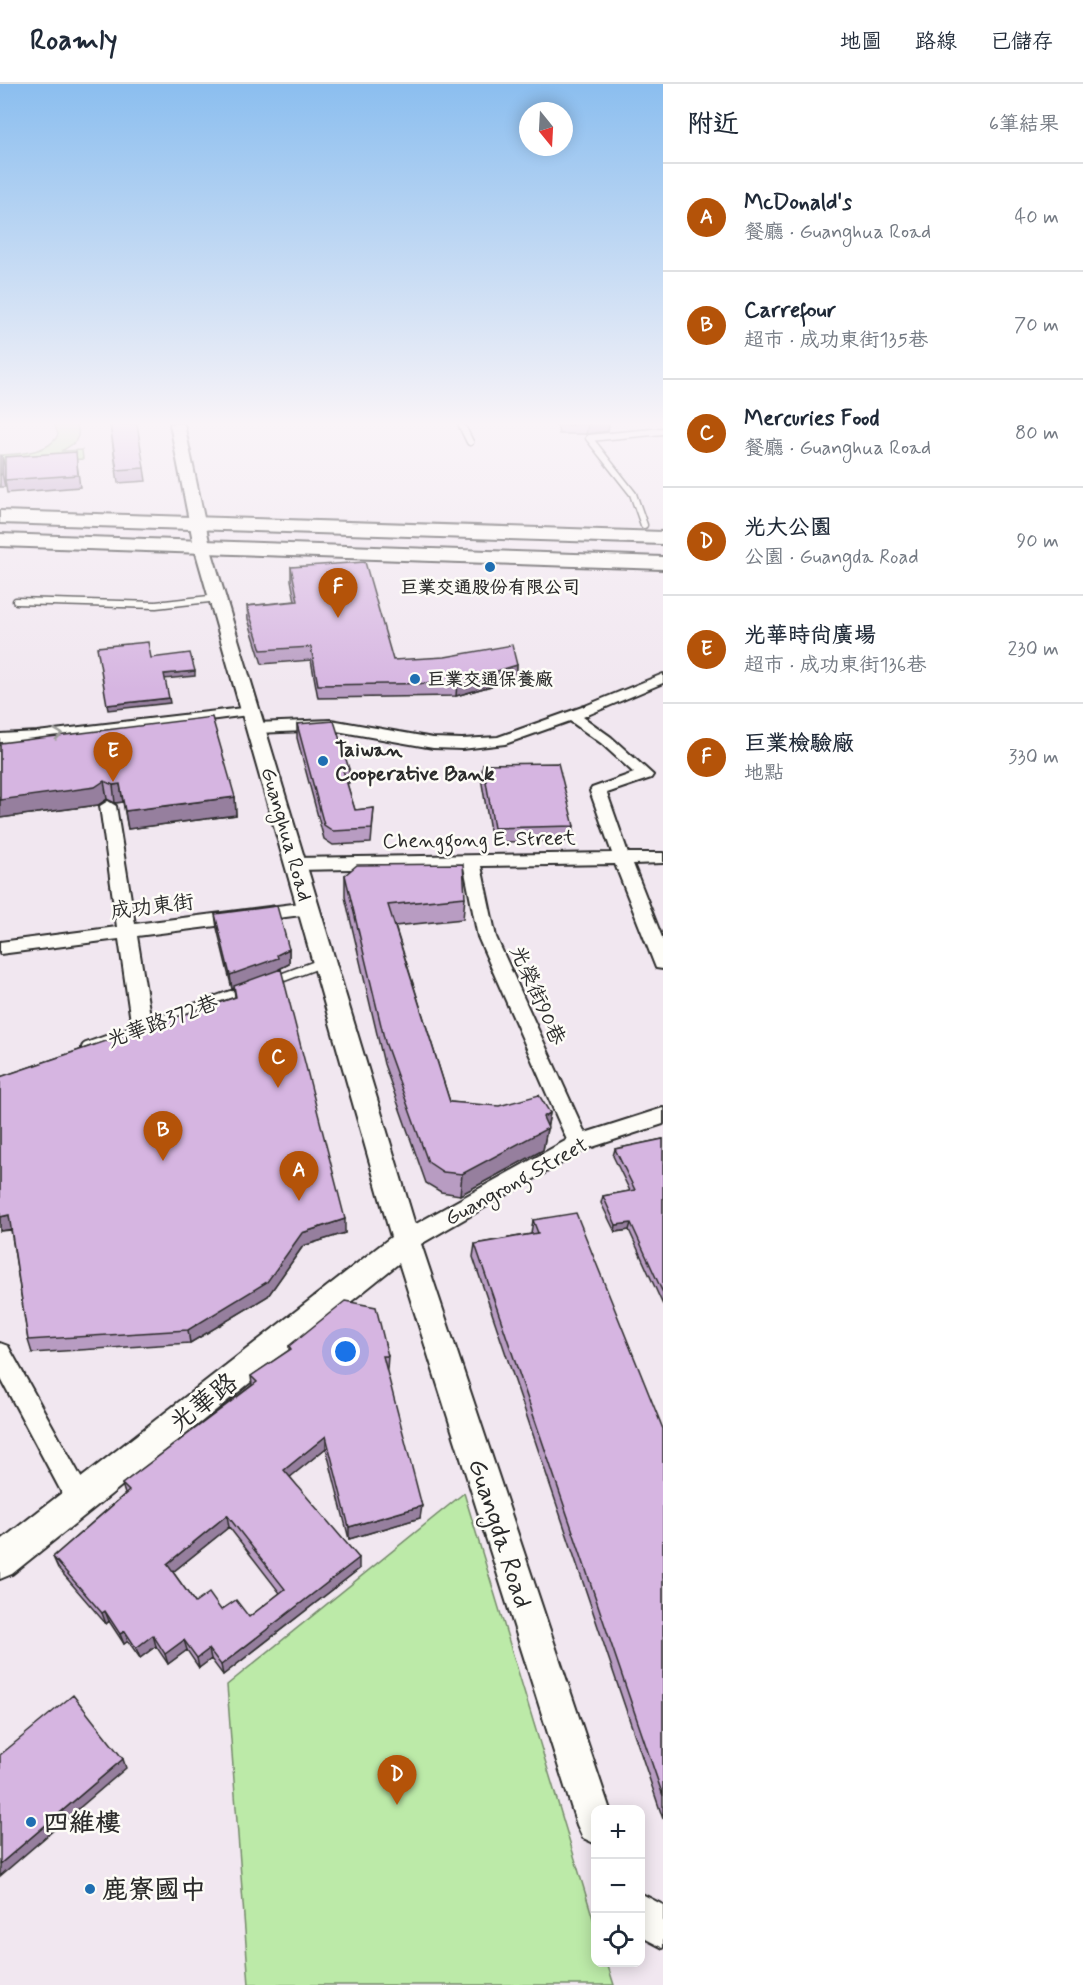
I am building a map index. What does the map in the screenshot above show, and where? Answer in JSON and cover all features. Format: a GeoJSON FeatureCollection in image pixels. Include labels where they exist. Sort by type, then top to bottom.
{"type":"FeatureCollection","features":[{"type":"Feature","properties":{"kind":"main road"},"geometry":{"type":"LineString","coordinates":[[58,513],[199,529],[663,550]]}},
{"type":"Feature","properties":{"kind":"main road"},"geometry":{"type":"LineString","coordinates":[[0,517],[199,529],[663,563]]}},
{"type":"Feature","properties":{"kind":"main road"},"geometry":{"type":"LineString","coordinates":[[0,528],[199,529],[654,525]]}},
{"type":"Feature","properties":{"kind":"main road"},"geometry":{"type":"LineString","coordinates":[[0,540],[168,545],[199,529],[663,538]]}},
{"type":"Feature","properties":{"kind":"street","name":"Guanghua Road"},"geometry":{"type":"LineString","coordinates":[[196,513],[218,598],[405,1241]]}},
{"type":"Feature","properties":{"kind":"street"},"geometry":{"type":"LineString","coordinates":[[0,739],[254,720],[331,725],[433,743],[462,744],[500,741],[663,678]]}},
{"type":"Feature","properties":{"kind":"street"},"geometry":{"type":"LineString","coordinates":[[571,715],[606,740],[645,775],[598,791],[663,963]]}},
{"type":"Feature","properties":{"kind":"street"},"geometry":{"type":"LineString","coordinates":[[108,806],[142,1028]]}},
{"type":"Feature","properties":{"kind":"street","name":"Chenggong E. Street"},"geometry":{"type":"LineString","coordinates":[[295,864],[663,858]]}},
{"type":"Feature","properties":{"kind":"street","name":"光榮街90巷"},"geometry":{"type":"LineString","coordinates":[[471,861],[487,937],[579,1143]]}},
{"type":"Feature","properties":{"kind":"street","name":"成功東街"},"geometry":{"type":"LineString","coordinates":[[0,948],[309,908]]}},
{"type":"Feature","properties":{"kind":"street","name":"Guangrong Street"},"geometry":{"type":"LineString","coordinates":[[405,1241],[579,1143],[663,1116]]}},
{"type":"Feature","properties":{"kind":"street","name":"光華路"},"geometry":{"type":"LineString","coordinates":[[0,1562],[405,1241]]}},
{"type":"Feature","properties":{"kind":"street","name":"Guangda Road"},"geometry":{"type":"LineString","coordinates":[[405,1241],[591,1810]]}},
{"type":"Feature","properties":{"kind":"street"},"geometry":{"type":"LineString","coordinates":[[0,1354],[79,1499]]}},
{"type":"Feature","properties":{"kind":"street"},"geometry":{"type":"LineString","coordinates":[[641,1913],[663,1928]]}},
{"type":"Feature","properties":{"kind":"lane"},"geometry":{"type":"LineString","coordinates":[[16,601],[156,605],[218,598]]}},
{"type":"Feature","properties":{"kind":"lane","name":"光華路372巷"},"geometry":{"type":"LineString","coordinates":[[76,1052],[324,962]]}},
{"type":"Feature","properties":{"kind":"green space"},"geometry":{"type":"Polygon","coordinates":[[[464,1493],[591,1912],[591,1967],[608,1967],[614,1985],[249,1985],[227,1685],[464,1493]]]}},
{"type":"Feature","properties":{"kind":"building"},"geometry":{"type":"Polygon","coordinates":[[[365,562],[393,660],[445,657],[512,645],[517,665],[457,683],[318,685],[311,647],[261,650],[247,606],[298,601],[291,567],[365,562]]]}},
{"type":"Feature","properties":{"kind":"building"},"geometry":{"type":"Polygon","coordinates":[[[148,642],[151,658],[190,653],[195,671],[164,674],[169,698],[107,705],[97,647],[148,642]]]}},
{"type":"Feature","properties":{"kind":"building"},"geometry":{"type":"Polygon","coordinates":[[[212,717],[235,797],[125,811],[120,784],[113,785],[104,781],[95,787],[0,800],[0,743],[212,717]]]}},
{"type":"Feature","properties":{"kind":"building"},"geometry":{"type":"Polygon","coordinates":[[[334,721],[349,769],[343,770],[355,810],[374,808],[372,829],[333,831],[324,825],[297,724],[334,721]]]}},
{"type":"Feature","properties":{"kind":"building"},"geometry":{"type":"Polygon","coordinates":[[[558,763],[574,826],[494,828],[483,764],[558,763]]]}},
{"type":"Feature","properties":{"kind":"building"},"geometry":{"type":"Polygon","coordinates":[[[463,864],[465,897],[388,905],[450,1102],[499,1106],[539,1095],[550,1113],[543,1117],[548,1128],[462,1174],[443,1172],[428,1162],[385,1042],[345,875],[357,865],[463,864]]]}},
{"type":"Feature","properties":{"kind":"building"},"geometry":{"type":"Polygon","coordinates":[[[277,906],[289,949],[277,955],[278,958],[230,975],[215,914],[277,906]]]}},
{"type":"Feature","properties":{"kind":"building"},"geometry":{"type":"Polygon","coordinates":[[[281,969],[345,1219],[302,1233],[267,1282],[188,1330],[28,1340],[9,1215],[0,1217],[0,1077],[236,997],[234,986],[281,969]]]}},
{"type":"Feature","properties":{"kind":"building"},"geometry":{"type":"Polygon","coordinates":[[[663,1139],[663,1293],[631,1223],[616,1225],[603,1196],[635,1190],[615,1149],[663,1139]]]}},
{"type":"Feature","properties":{"kind":"building"},"geometry":{"type":"Polygon","coordinates":[[[576,1213],[663,1429],[663,1796],[475,1244],[538,1233],[533,1220],[576,1213]]]}},
{"type":"Feature","properties":{"kind":"building"},"geometry":{"type":"Polygon","coordinates":[[[345,1301],[376,1307],[388,1356],[383,1356],[422,1506],[349,1527],[326,1436],[284,1470],[359,1558],[221,1665],[209,1649],[197,1658],[184,1640],[165,1654],[153,1635],[136,1648],[125,1631],[120,1634],[105,1611],[102,1613],[53,1557],[129,1491],[122,1484],[257,1382],[251,1376],[291,1349],[289,1346],[345,1301]],[[227,1515],[167,1564],[195,1603],[209,1593],[221,1610],[236,1600],[249,1617],[285,1589],[227,1515]]]}},
{"type":"Feature","properties":{"kind":"building","name":"四維樓"},"geometry":{"type":"Polygon","coordinates":[[[73,1695],[123,1759],[0,1864],[0,1755],[73,1695]]]}},
{"type":"Feature","properties":{"kind":"place","name":"巨業交通股份有限公司"},"geometry":{"type":"Point","coordinates":[490,567]}},
{"type":"Feature","properties":{"kind":"place","name":"巨業檢驗廠"},"geometry":{"type":"Point","coordinates":[338,618]}},
{"type":"Feature","properties":{"kind":"place","name":"巨業交通保養廠"},"geometry":{"type":"Point","coordinates":[415,679]}},
{"type":"Feature","properties":{"kind":"place","name":"Taiwan Cooperative Bank"},"geometry":{"type":"Point","coordinates":[323,761]}},
{"type":"Feature","properties":{"kind":"place","name":"光華時尚廣場"},"geometry":{"type":"Point","coordinates":[113,782]}},
{"type":"Feature","properties":{"kind":"place","name":"Mercuries Food"},"geometry":{"type":"Point","coordinates":[278,1088]}},
{"type":"Feature","properties":{"kind":"place","name":"Carrefour"},"geometry":{"type":"Point","coordinates":[163,1161]}},
{"type":"Feature","properties":{"kind":"place","name":"McDonald's"},"geometry":{"type":"Point","coordinates":[299,1201]}},
{"type":"Feature","properties":{"kind":"place","name":"光大公園"},"geometry":{"type":"Point","coordinates":[397,1805]}},
{"type":"Feature","properties":{"kind":"place","name":"四維樓"},"geometry":{"type":"Point","coordinates":[31,1822]}},
{"type":"Feature","properties":{"kind":"place","name":"鹿寮國中"},"geometry":{"type":"Point","coordinates":[90,1889]}}]}
